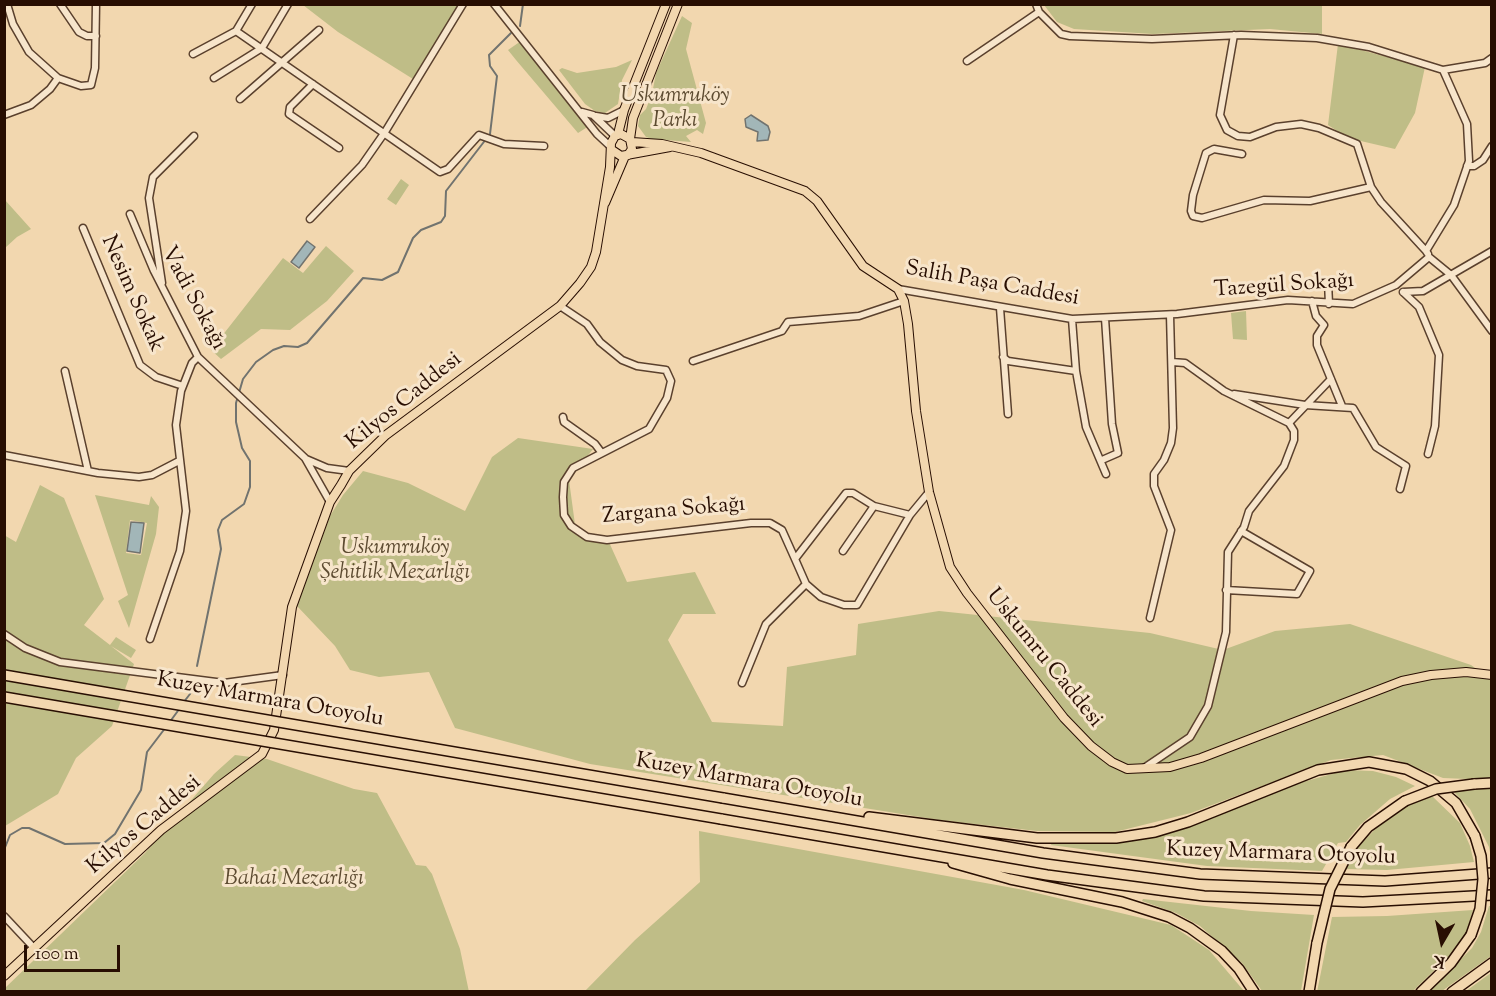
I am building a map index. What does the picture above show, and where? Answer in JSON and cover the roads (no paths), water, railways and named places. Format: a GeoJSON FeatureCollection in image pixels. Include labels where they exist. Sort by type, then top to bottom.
{"type":"FeatureCollection","features":[{"type":"Feature","properties":{"kind":"highway","name":"Kuzey Marmara Otoyolu"},"geometry":{"type":"LineString","coordinates":[[4,675],[1042,853],[1224,877],[1385,881],[1491,873]]}},
{"type":"Feature","properties":{"kind":"highway","name":"Kuzey Marmara Otoyolu"},"geometry":{"type":"LineString","coordinates":[[4,697],[928,855],[1117,885],[1204,896],[1353,902],[1491,895]]}},
{"type":"Feature","properties":{"kind":"highway"},"geometry":{"type":"LineString","coordinates":[[835,817],[889,819],[1047,838],[1116,838],[1181,825],[1318,770],[1369,762],[1407,769],[1430,781],[1456,803],[1475,836],[1483,868],[1480,909],[1471,935],[1451,963],[1421,992]]}},
{"type":"Feature","properties":{"kind":"highway"},"geometry":{"type":"LineString","coordinates":[[1309,992],[1317,943],[1330,889],[1351,847],[1368,827],[1405,801],[1436,789],[1491,783]]}},
{"type":"Feature","properties":{"kind":"highway"},"geometry":{"type":"LineString","coordinates":[[928,855],[975,871],[1122,902],[1169,917],[1190,928],[1222,951],[1239,969],[1254,992]]}},
{"type":"Feature","properties":{"kind":"highway"},"geometry":{"type":"LineString","coordinates":[[1452,992],[1491,963]]}},
{"type":"Feature","properties":{"kind":"main road"},"geometry":{"type":"LineString","coordinates":[[604,205],[611,148],[666,4]]}},
{"type":"Feature","properties":{"kind":"main road"},"geometry":{"type":"LineString","coordinates":[[604,205],[626,155],[632,149],[632,125],[678,4]]}},
{"type":"Feature","properties":{"kind":"main road"},"geometry":{"type":"LineString","coordinates":[[668,28],[684,4]]}},
{"type":"Feature","properties":{"kind":"main road"},"geometry":{"type":"LineString","coordinates":[[632,125],[636,135],[651,143]]}},
{"type":"Feature","properties":{"kind":"main road"},"geometry":{"type":"LineString","coordinates":[[616,135],[631,140]]}},
{"type":"Feature","properties":{"kind":"main road","name":"Salih Paşa Caddesi"},"geometry":{"type":"LineString","coordinates":[[631,140],[701,153],[806,191],[817,201],[863,266],[898,289]]}},
{"type":"Feature","properties":{"kind":"main road"},"geometry":{"type":"LineString","coordinates":[[611,148],[617,155],[626,155],[671,146]]}},
{"type":"Feature","properties":{"kind":"main road","name":"Kilyos Caddesi"},"geometry":{"type":"LineString","coordinates":[[4,976],[161,830],[262,754],[274,730],[292,607],[330,502],[350,471],[386,435],[560,306],[591,267],[604,205]]}},
{"type":"Feature","properties":{"kind":"main road","name":"Uskumru Caddesi"},"geometry":{"type":"LineString","coordinates":[[898,289],[904,301],[920,440],[929,492],[950,567],[967,593],[1064,718],[1091,746],[1127,769],[1170,767],[1201,758],[1402,681],[1431,675],[1466,672],[1491,675]]}},
{"type":"Feature","properties":{"kind":"street"},"geometry":{"type":"LineString","coordinates":[[60,4],[79,32],[87,36],[96,36]]}},
{"type":"Feature","properties":{"kind":"street"},"geometry":{"type":"LineString","coordinates":[[6,5],[13,24],[29,52],[58,78],[72,84],[91,85],[95,68],[96,4]]}},
{"type":"Feature","properties":{"kind":"street"},"geometry":{"type":"LineString","coordinates":[[193,54],[236,31],[252,4]]}},
{"type":"Feature","properties":{"kind":"street"},"geometry":{"type":"LineString","coordinates":[[214,78],[262,48],[288,4]]}},
{"type":"Feature","properties":{"kind":"street"},"geometry":{"type":"LineString","coordinates":[[309,219],[362,165],[464,4]]}},
{"type":"Feature","properties":{"kind":"street"},"geometry":{"type":"LineString","coordinates":[[494,4],[582,112],[597,134],[611,148]]}},
{"type":"Feature","properties":{"kind":"street"},"geometry":{"type":"LineString","coordinates":[[1036,4],[1039,12],[1061,34],[1070,36],[1152,39],[1234,35],[1317,38],[1369,47],[1443,70],[1485,63],[1491,58]]}},
{"type":"Feature","properties":{"kind":"street"},"geometry":{"type":"LineString","coordinates":[[967,61],[1039,12]]}},
{"type":"Feature","properties":{"kind":"street"},"geometry":{"type":"LineString","coordinates":[[240,99],[319,30]]}},
{"type":"Feature","properties":{"kind":"street"},"geometry":{"type":"LineString","coordinates":[[236,31],[440,172],[448,169],[479,135],[504,144],[544,146]]}},
{"type":"Feature","properties":{"kind":"street"},"geometry":{"type":"LineString","coordinates":[[1234,35],[1220,115],[1227,130],[1245,137],[1284,125],[1301,124],[1319,128],[1357,144],[1371,187],[1381,202],[1427,254],[1451,275],[1491,331]]}},
{"type":"Feature","properties":{"kind":"street","name":"Tazegül Sokağı"},"geometry":{"type":"LineString","coordinates":[[1105,318],[1170,315],[1288,300],[1353,304],[1396,285],[1427,254],[1454,205],[1467,166],[1470,145],[1467,124],[1443,70]]}},
{"type":"Feature","properties":{"kind":"street"},"geometry":{"type":"LineString","coordinates":[[4,115],[31,105],[58,78]]}},
{"type":"Feature","properties":{"kind":"street"},"geometry":{"type":"LineString","coordinates":[[313,84],[290,107],[289,114],[339,148]]}},
{"type":"Feature","properties":{"kind":"street"},"geometry":{"type":"LineString","coordinates":[[582,112],[608,118],[624,110]]}},
{"type":"Feature","properties":{"kind":"street"},"geometry":{"type":"LineString","coordinates":[[593,115],[616,135]]}},
{"type":"Feature","properties":{"kind":"street"},"geometry":{"type":"LineString","coordinates":[[162,284],[149,198],[153,177],[194,136]]}},
{"type":"Feature","properties":{"kind":"street"},"geometry":{"type":"LineString","coordinates":[[1467,166],[1474,166],[1484,160],[1491,146]]}},
{"type":"Feature","properties":{"kind":"street"},"geometry":{"type":"LineString","coordinates":[[1242,154],[1214,149],[1206,153],[1193,195],[1191,210],[1195,217],[1202,218],[1255,202],[1310,201],[1371,187]]}},
{"type":"Feature","properties":{"kind":"street","name":"Vadi Sokağı"},"geometry":{"type":"LineString","coordinates":[[130,214],[198,357],[305,458]]}},
{"type":"Feature","properties":{"kind":"street","name":"Nesim Sokak"},"geometry":{"type":"LineString","coordinates":[[82,228],[140,365],[156,377],[183,387]]}},
{"type":"Feature","properties":{"kind":"street"},"geometry":{"type":"LineString","coordinates":[[1403,292],[1423,291],[1491,250]]}},
{"type":"Feature","properties":{"kind":"street"},"geometry":{"type":"LineString","coordinates":[[1328,282],[1329,303]]}},
{"type":"Feature","properties":{"kind":"street"},"geometry":{"type":"LineString","coordinates":[[1396,285],[1419,307],[1439,355],[1435,426],[1428,454]]}},
{"type":"Feature","properties":{"kind":"street","name":"Salih Paşa Caddesi"},"geometry":{"type":"LineString","coordinates":[[898,289],[1072,319],[1105,318]]}},
{"type":"Feature","properties":{"kind":"street"},"geometry":{"type":"LineString","coordinates":[[693,361],[782,330],[788,322],[860,316],[904,301]]}},
{"type":"Feature","properties":{"kind":"street"},"geometry":{"type":"LineString","coordinates":[[1312,301],[1316,316],[1324,326],[1316,341],[1342,406]]}},
{"type":"Feature","properties":{"kind":"street","name":"Zargana Sokağı"},"geometry":{"type":"LineString","coordinates":[[560,306],[587,324],[600,342],[622,360],[637,366],[666,370],[671,381],[667,398],[649,429],[573,468],[564,482],[564,514],[571,525],[587,537],[607,540],[741,524],[770,523],[782,530],[806,584]]}},
{"type":"Feature","properties":{"kind":"street"},"geometry":{"type":"LineString","coordinates":[[1000,308],[1008,414]]}},
{"type":"Feature","properties":{"kind":"street"},"geometry":{"type":"LineString","coordinates":[[1150,618],[1171,530],[1154,486],[1154,474],[1164,460],[1171,443],[1170,315]]}},
{"type":"Feature","properties":{"kind":"street"},"geometry":{"type":"LineString","coordinates":[[1102,460],[1118,453],[1112,424],[1105,318]]}},
{"type":"Feature","properties":{"kind":"street"},"geometry":{"type":"LineString","coordinates":[[1072,319],[1076,372],[1086,427],[1102,460],[1106,474]]}},
{"type":"Feature","properties":{"kind":"street"},"geometry":{"type":"LineString","coordinates":[[150,639],[180,551],[186,511],[176,425],[183,387],[192,363],[198,357]]}},
{"type":"Feature","properties":{"kind":"street"},"geometry":{"type":"LineString","coordinates":[[1003,357],[1076,372]]}},
{"type":"Feature","properties":{"kind":"street"},"geometry":{"type":"LineString","coordinates":[[1141,770],[1190,737],[1205,712],[1226,632],[1228,552],[1241,531],[1249,511],[1284,466],[1294,440],[1294,431],[1289,423],[1228,393],[1185,363],[1172,362]]}},
{"type":"Feature","properties":{"kind":"street"},"geometry":{"type":"LineString","coordinates":[[65,371],[88,471]]}},
{"type":"Feature","properties":{"kind":"street"},"geometry":{"type":"LineString","coordinates":[[1289,423],[1331,380]]}},
{"type":"Feature","properties":{"kind":"street"},"geometry":{"type":"LineString","coordinates":[[1228,393],[1305,405],[1353,408],[1376,447],[1406,466],[1400,489]]}},
{"type":"Feature","properties":{"kind":"street"},"geometry":{"type":"LineString","coordinates":[[563,417],[564,422],[595,444],[602,453]]}},
{"type":"Feature","properties":{"kind":"street"},"geometry":{"type":"LineString","coordinates":[[4,454],[88,471],[139,477],[153,475],[179,461]]}},
{"type":"Feature","properties":{"kind":"street"},"geometry":{"type":"LineString","coordinates":[[305,458],[327,468],[350,471]]}},
{"type":"Feature","properties":{"kind":"street"},"geometry":{"type":"LineString","coordinates":[[305,458],[330,502]]}},
{"type":"Feature","properties":{"kind":"street"},"geometry":{"type":"LineString","coordinates":[[742,683],[766,624],[806,584],[821,597],[844,605],[857,605],[910,515],[929,492]]}},
{"type":"Feature","properties":{"kind":"street"},"geometry":{"type":"LineString","coordinates":[[795,559],[846,493],[853,493],[874,506],[910,515]]}},
{"type":"Feature","properties":{"kind":"street"},"geometry":{"type":"LineString","coordinates":[[843,551],[874,506]]}},
{"type":"Feature","properties":{"kind":"street"},"geometry":{"type":"LineString","coordinates":[[1226,590],[1297,594],[1310,571],[1241,531]]}},
{"type":"Feature","properties":{"kind":"street"},"geometry":{"type":"LineString","coordinates":[[4,634],[25,648],[60,662],[224,683],[283,675]]}},
{"type":"Feature","properties":{"kind":"street"},"geometry":{"type":"LineString","coordinates":[[4,916],[34,948]]}},
{"type":"Feature","properties":{"kind":"waterway"},"geometry":{"type":"LineString","coordinates":[[520,26],[523,4]]}},
{"type":"Feature","properties":{"kind":"waterway"},"geometry":{"type":"LineString","coordinates":[[197,666],[221,549],[218,530],[222,520],[244,504],[250,487],[250,461],[242,448],[236,422],[236,403],[243,379],[256,362],[273,350],[284,346],[298,347],[307,343],[363,278],[382,280],[398,272],[413,238],[421,230],[441,222],[445,216],[446,191],[490,134],[497,76],[490,66],[489,55],[511,33]]}},
{"type":"Feature","properties":{"kind":"waterway"},"geometry":{"type":"LineString","coordinates":[[183,703],[193,685]]}},
{"type":"Feature","properties":{"kind":"waterway"},"geometry":{"type":"LineString","coordinates":[[169,723],[180,708]]}},
{"type":"Feature","properties":{"kind":"waterway"},"geometry":{"type":"LineString","coordinates":[[4,850],[10,835],[22,828],[29,828],[65,844],[104,843],[115,834],[141,790],[147,752],[166,727]]}},
{"type":"Feature","properties":{"kind":"park label","name":"Uskumruköy Parkı"},"geometry":{"type":"Point","coordinates":[675,110]}},
{"type":"Feature","properties":{"kind":"park label","name":"Uskumruköy Şehitlik Mezarlığı"},"geometry":{"type":"Point","coordinates":[395,562]}},
{"type":"Feature","properties":{"kind":"park label","name":"Bahai Mezarlığı"},"geometry":{"type":"Point","coordinates":[294,880]}}]}
